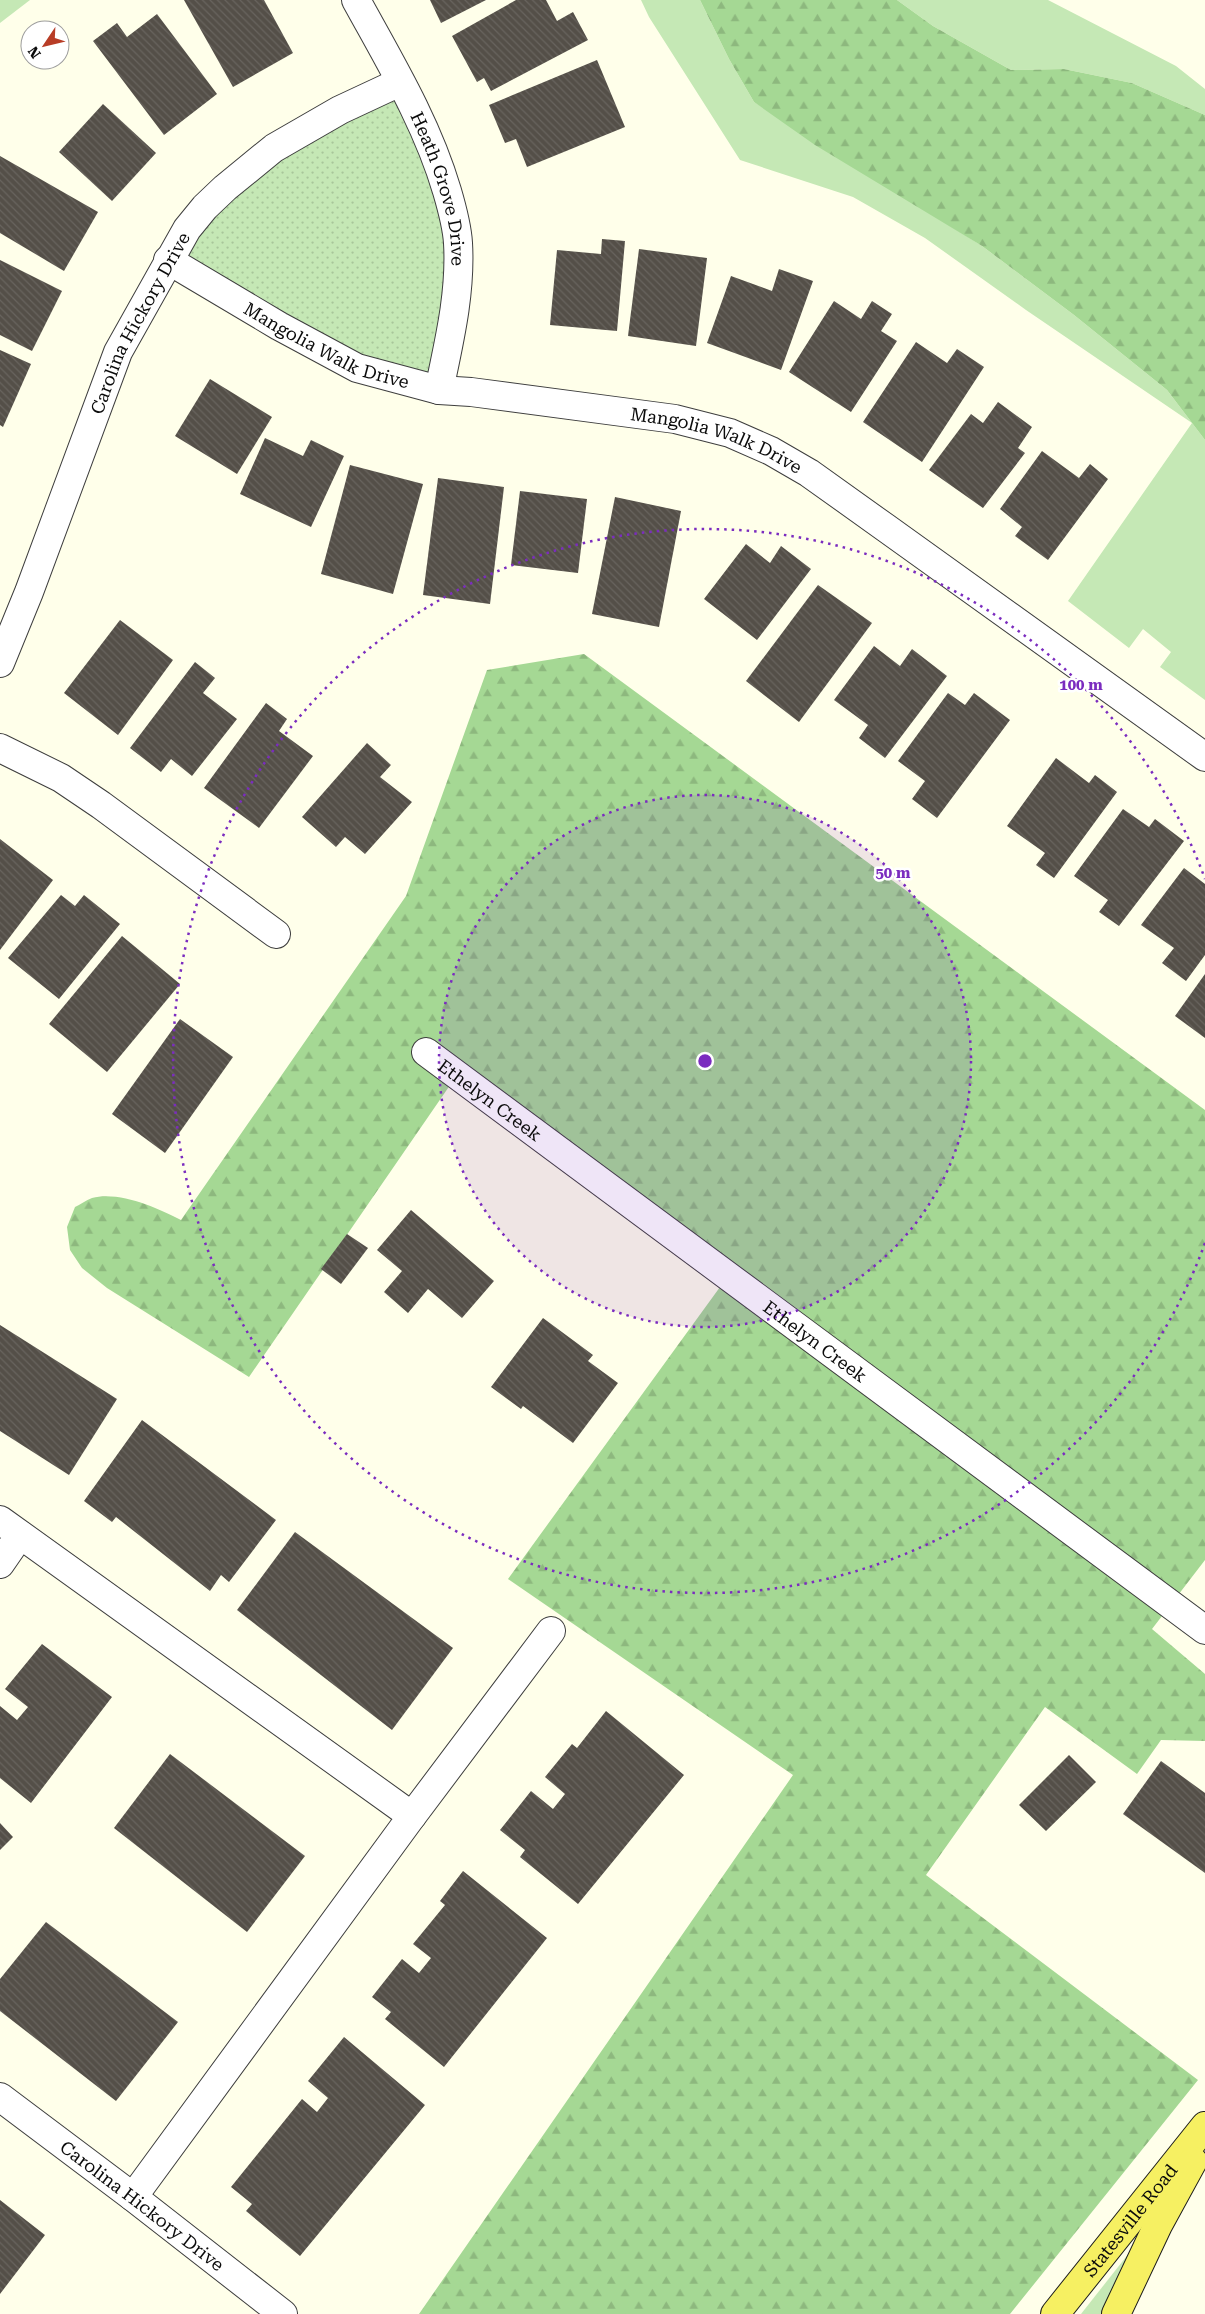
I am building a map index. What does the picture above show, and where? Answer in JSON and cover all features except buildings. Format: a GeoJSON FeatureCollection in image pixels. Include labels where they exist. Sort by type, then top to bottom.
{"type":"FeatureCollection","features":[{"type":"Feature","properties":{"kind":"main road","name":"Statesville Road"},"geometry":{"type":"LineString","coordinates":[[1055,2314],[1205,2126]]}},
{"type":"Feature","properties":{"kind":"main road"},"geometry":{"type":"LineString","coordinates":[[1116,2314],[1158,2225],[1205,2139]]}},
{"type":"Feature","properties":{"kind":"street","name":"Heath Grove Drive"},"geometry":{"type":"LineString","coordinates":[[356,0],[430,141],[453,211],[458,242],[453,320],[439,390]]}},
{"type":"Feature","properties":{"kind":"street","name":"Carolina Hickory Drive"},"geometry":{"type":"LineString","coordinates":[[0,664],[118,352],[187,229],[205,207],[261,158],[306,128],[400,82]]}},
{"type":"Feature","properties":{"kind":"street","name":"Mangolia Walk Drive"},"geometry":{"type":"LineString","coordinates":[[168,260],[279,326],[357,368],[439,390],[471,392],[675,419],[730,433],[771,451],[809,473],[1205,757]]}},
{"type":"Feature","properties":{"kind":"street"},"geometry":{"type":"LineString","coordinates":[[0,748],[60,778],[101,805],[276,934]]}},
{"type":"Feature","properties":{"kind":"street","name":"Ethelyn Creek"},"geometry":{"type":"LineString","coordinates":[[426,1052],[1205,1630]]}},
{"type":"Feature","properties":{"kind":"street"},"geometry":{"type":"LineString","coordinates":[[0,1564],[10,1527],[412,1816]]}},
{"type":"Feature","properties":{"kind":"street"},"geometry":{"type":"LineString","coordinates":[[133,2196],[412,1816],[551,1631]]}},
{"type":"Feature","properties":{"kind":"street","name":"Carolina Hickory Drive"},"geometry":{"type":"LineString","coordinates":[[0,2097],[133,2196],[283,2314]]}},
{"type":"Feature","properties":{"kind":"green space"},"geometry":{"type":"Polygon","coordinates":[[[0,0],[30,0],[0,23],[0,0]]]}},
{"type":"Feature","properties":{"kind":"green space"},"geometry":{"type":"Polygon","coordinates":[[[641,0],[700,0],[729,59],[754,102],[982,246],[1074,315],[1167,390],[1205,440],[1205,700],[1160,667],[1171,652],[1143,629],[1129,648],[1068,601],[1192,423],[1026,310],[925,238],[853,197],[740,160],[649,17],[641,0]]]}},
{"type":"Feature","properties":{"kind":"green space"},"geometry":{"type":"Polygon","coordinates":[[[700,0],[897,0],[933,26],[1011,70],[1064,69],[1132,83],[1205,115],[1205,440],[1167,390],[1074,315],[982,246],[815,145],[754,102],[729,59],[700,0]]]}},
{"type":"Feature","properties":{"kind":"green space"},"geometry":{"type":"Polygon","coordinates":[[[897,0],[1048,0],[1176,66],[1205,89],[1205,115],[1132,83],[1064,69],[1011,70],[933,26],[897,0]]]}},
{"type":"Feature","properties":{"kind":"green space"},"geometry":{"type":"Polygon","coordinates":[[[400,82],[453,211],[439,390],[357,368],[168,260],[205,207],[400,82]]]}},
{"type":"Feature","properties":{"kind":"green space"},"geometry":{"type":"Polygon","coordinates":[[[584,654],[1205,1110],[1205,1560],[1152,1629],[1205,1674],[1205,1741],[1161,1740],[1137,1774],[1045,1707],[926,1875],[1198,2080],[1010,2314],[419,2314],[793,1775],[508,1579],[728,1276],[457,1075],[249,1377],[107,1288],[82,1268],[70,1250],[67,1227],[75,1207],[92,1198],[103,1196],[126,1199],[150,1206],[181,1220],[406,896],[487,670],[584,654]]]}},
{"type":"Feature","properties":{"kind":"green space"},"geometry":{"type":"Polygon","coordinates":[[[1133,2248],[1104,2314],[1081,2314],[1133,2248]]]}}]}
